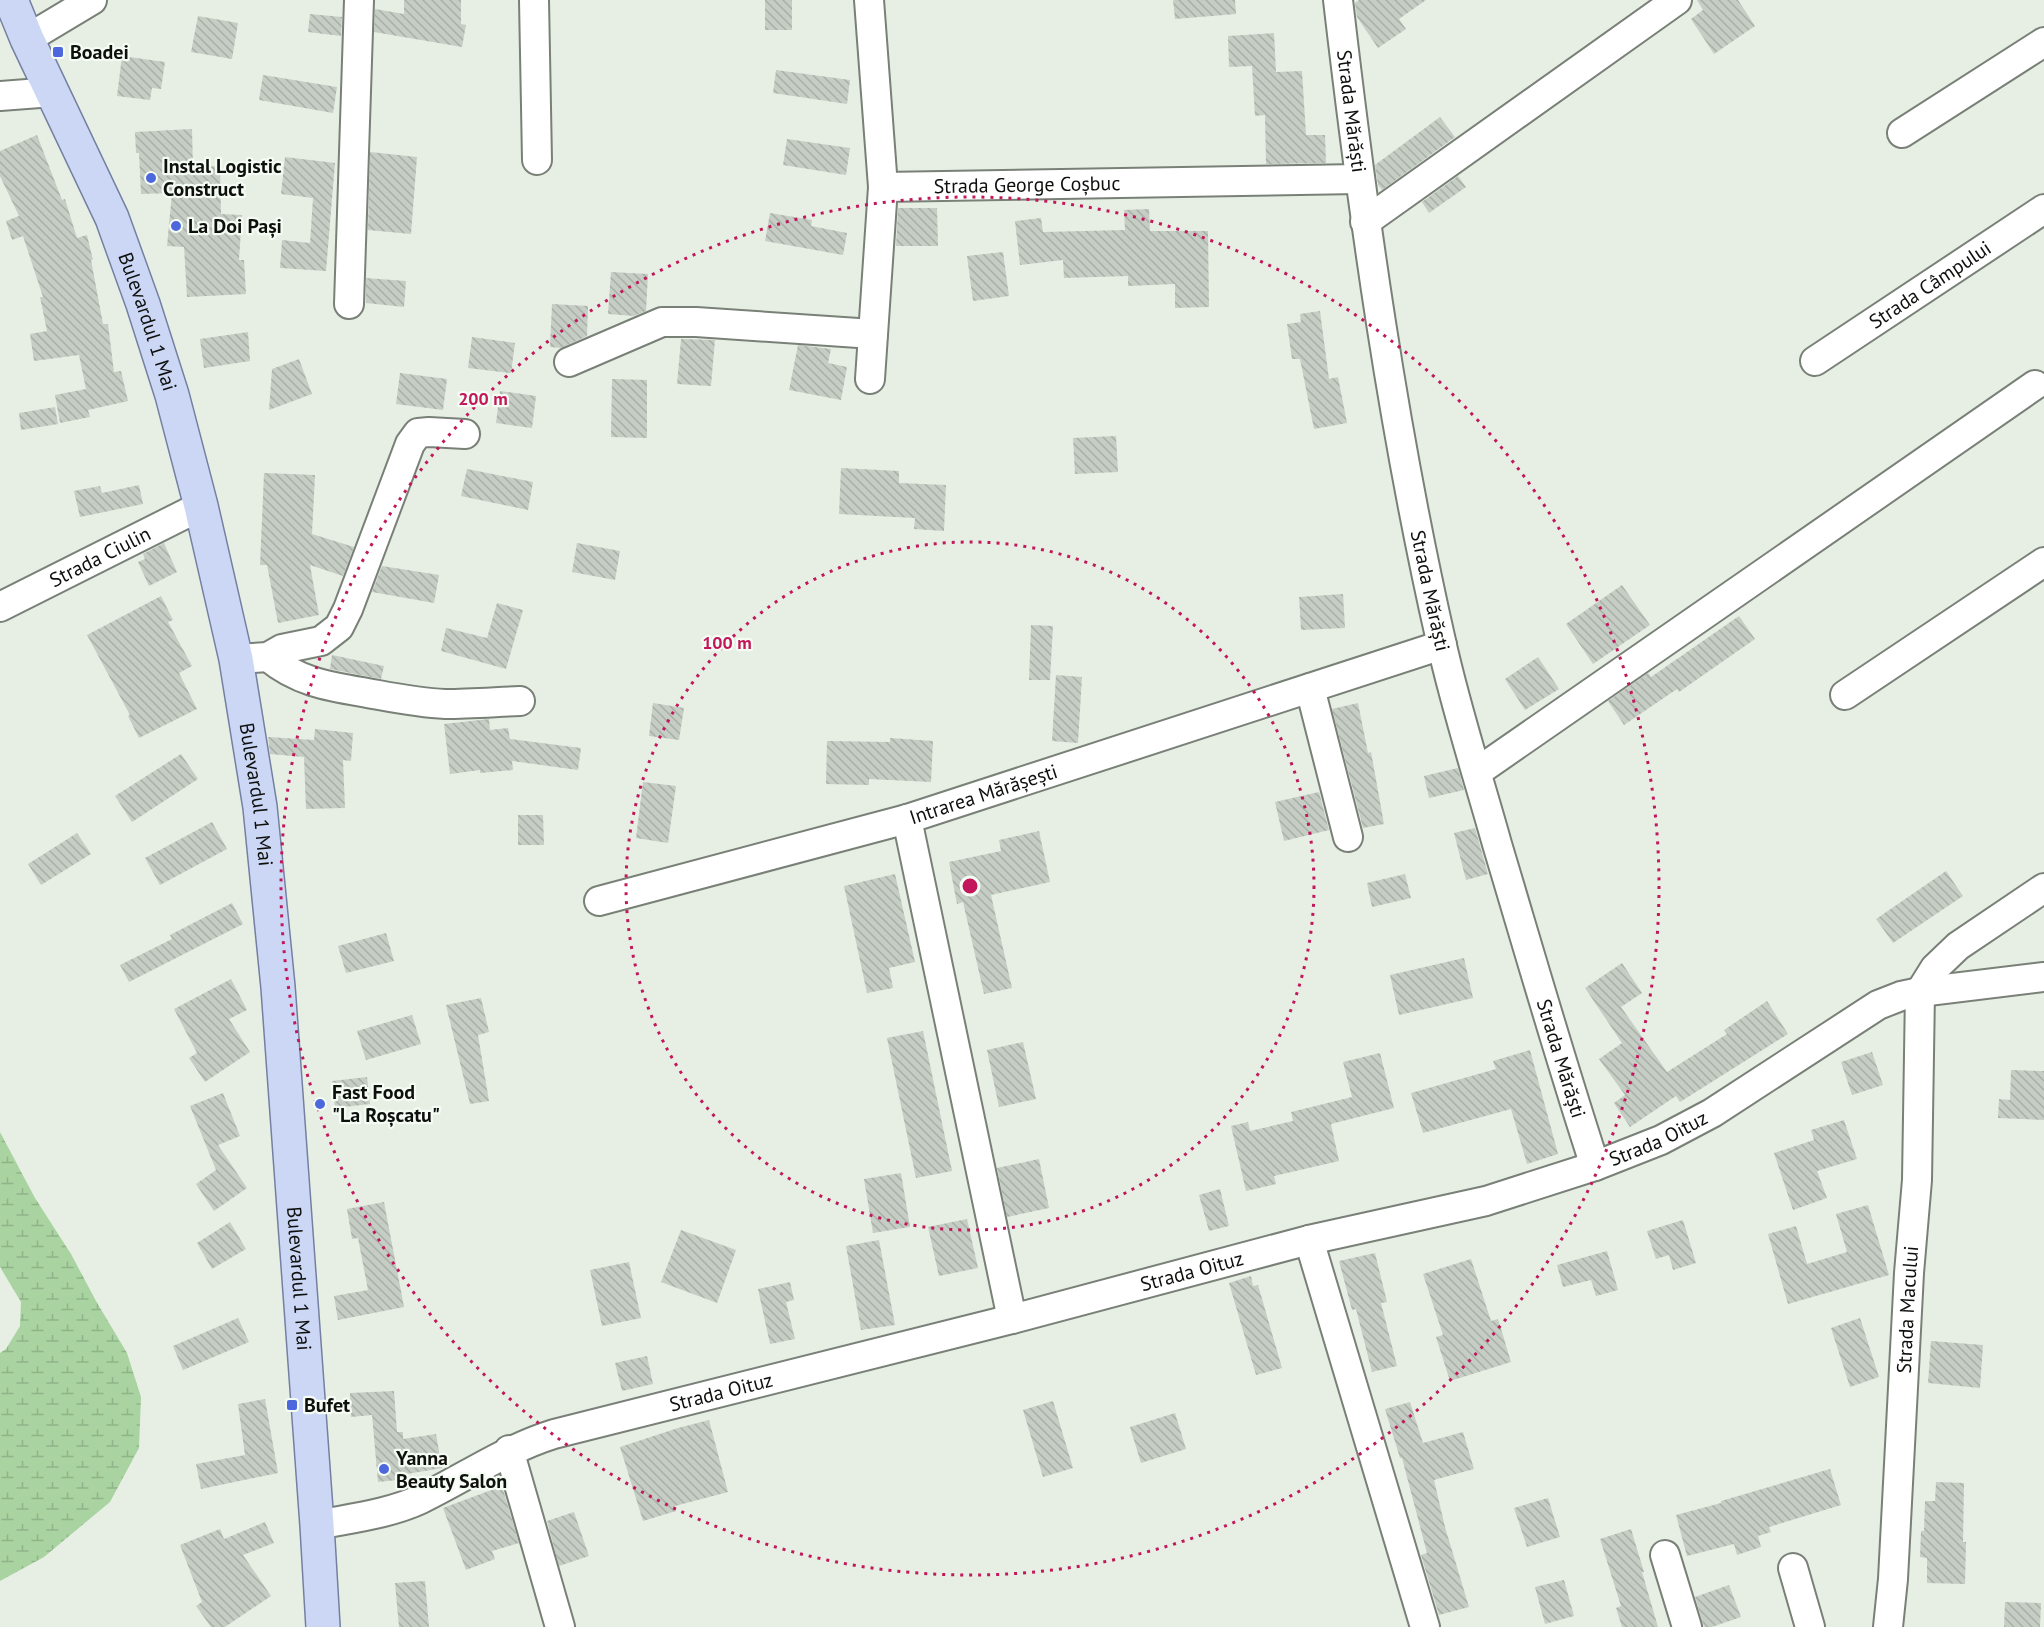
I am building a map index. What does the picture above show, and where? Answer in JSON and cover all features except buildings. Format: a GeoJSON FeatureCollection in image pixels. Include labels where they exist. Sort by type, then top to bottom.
{"type":"FeatureCollection","features":[{"type":"Feature","properties":{"kind":"main road","name":"Bulevardul 1 Mai"},"geometry":{"type":"LineString","coordinates":[[11,0],[27,39],[112,218],[143,304],[172,395],[201,506],[236,659],[260,807],[268,883],[323,1627]]}},
{"type":"Feature","properties":{"kind":"street"},"geometry":{"type":"LineString","coordinates":[[27,39],[92,0]]}},
{"type":"Feature","properties":{"kind":"street"},"geometry":{"type":"LineString","coordinates":[[349,304],[359,0]]}},
{"type":"Feature","properties":{"kind":"street"},"geometry":{"type":"LineString","coordinates":[[534,0],[537,160]]}},
{"type":"Feature","properties":{"kind":"street"},"geometry":{"type":"LineString","coordinates":[[869,0],[883,187],[870,379]]}},
{"type":"Feature","properties":{"kind":"street","name":"Strada Mărăști"},"geometry":{"type":"LineString","coordinates":[[1338,0],[1359,179],[1392,391],[1442,645],[1556,1045],[1595,1166]]}},
{"type":"Feature","properties":{"kind":"street"},"geometry":{"type":"LineString","coordinates":[[1365,222],[1677,0]]}},
{"type":"Feature","properties":{"kind":"street"},"geometry":{"type":"LineString","coordinates":[[1902,133],[2044,42]]}},
{"type":"Feature","properties":{"kind":"street"},"geometry":{"type":"LineString","coordinates":[[0,96],[53,92]]}},
{"type":"Feature","properties":{"kind":"street","name":"Strada George Coșbuc"},"geometry":{"type":"LineString","coordinates":[[883,187],[1359,179]]}},
{"type":"Feature","properties":{"kind":"street","name":"Strada Câmpului"},"geometry":{"type":"LineString","coordinates":[[1815,361],[2044,209]]}},
{"type":"Feature","properties":{"kind":"street"},"geometry":{"type":"LineString","coordinates":[[568,362],[662,322],[696,322],[873,334]]}},
{"type":"Feature","properties":{"kind":"street"},"geometry":{"type":"LineString","coordinates":[[1477,772],[2035,385]]}},
{"type":"Feature","properties":{"kind":"street"},"geometry":{"type":"LineString","coordinates":[[236,659],[268,657],[282,649],[321,641],[339,627],[348,609],[410,444],[418,433],[465,434]]}},
{"type":"Feature","properties":{"kind":"street","name":"Strada Ciulin"},"geometry":{"type":"LineString","coordinates":[[0,607],[201,506]]}},
{"type":"Feature","properties":{"kind":"street"},"geometry":{"type":"LineString","coordinates":[[1845,695],[2044,562]]}},
{"type":"Feature","properties":{"kind":"street","name":"Intrarea Mărășești"},"geometry":{"type":"LineString","coordinates":[[1012,1319],[907,819],[1442,645]]}},
{"type":"Feature","properties":{"kind":"street"},"geometry":{"type":"LineString","coordinates":[[268,657],[284,670],[303,679],[391,698],[445,704],[520,701]]}},
{"type":"Feature","properties":{"kind":"street"},"geometry":{"type":"LineString","coordinates":[[1311,688],[1348,837]]}},
{"type":"Feature","properties":{"kind":"street"},"geometry":{"type":"LineString","coordinates":[[599,901],[907,819]]}},
{"type":"Feature","properties":{"kind":"street"},"geometry":{"type":"LineString","coordinates":[[1920,992],[1935,968],[1958,946],[2044,888]]}},
{"type":"Feature","properties":{"kind":"street","name":"Strada Oituz"},"geometry":{"type":"LineString","coordinates":[[317,1525],[397,1509],[420,1499],[509,1450],[554,1434],[1012,1319],[1309,1240],[1486,1201],[1595,1166],[1671,1135],[1712,1113],[1878,1005],[1920,992],[2044,977]]}},
{"type":"Feature","properties":{"kind":"street","name":"Strada Macului"},"geometry":{"type":"LineString","coordinates":[[1888,1627],[1893,1579],[1909,1273],[1917,1180],[1920,992]]}},
{"type":"Feature","properties":{"kind":"street"},"geometry":{"type":"LineString","coordinates":[[1309,1240],[1425,1627]]}},
{"type":"Feature","properties":{"kind":"street"},"geometry":{"type":"LineString","coordinates":[[509,1450],[560,1627]]}},
{"type":"Feature","properties":{"kind":"street"},"geometry":{"type":"LineString","coordinates":[[1665,1556],[1687,1627]]}},
{"type":"Feature","properties":{"kind":"street"},"geometry":{"type":"LineString","coordinates":[[1793,1568],[1810,1627]]}},
{"type":"Feature","properties":{"kind":"green space"},"geometry":{"type":"Polygon","coordinates":[[[0,1132],[35,1198],[71,1254],[127,1353],[141,1397],[139,1448],[110,1502],[44,1557],[0,1581],[0,1353],[6,1349],[20,1326],[21,1302],[0,1267],[0,1132]]]}},
{"type":"Feature","properties":{"kind":"place","name":"Boadei"},"geometry":{"type":"Point","coordinates":[58,52]}},
{"type":"Feature","properties":{"kind":"place","name":"Instal Logistic Construct"},"geometry":{"type":"Point","coordinates":[151,178]}},
{"type":"Feature","properties":{"kind":"place","name":"La Doi Pași"},"geometry":{"type":"Point","coordinates":[176,226]}},
{"type":"Feature","properties":{"kind":"place","name":"Fast Food \"La Roșcatu\""},"geometry":{"type":"Point","coordinates":[320,1104]}},
{"type":"Feature","properties":{"kind":"place","name":"Bufet"},"geometry":{"type":"Point","coordinates":[292,1405]}},
{"type":"Feature","properties":{"kind":"place","name":"Yanna Beauty Salon"},"geometry":{"type":"Point","coordinates":[384,1469]}}]}
